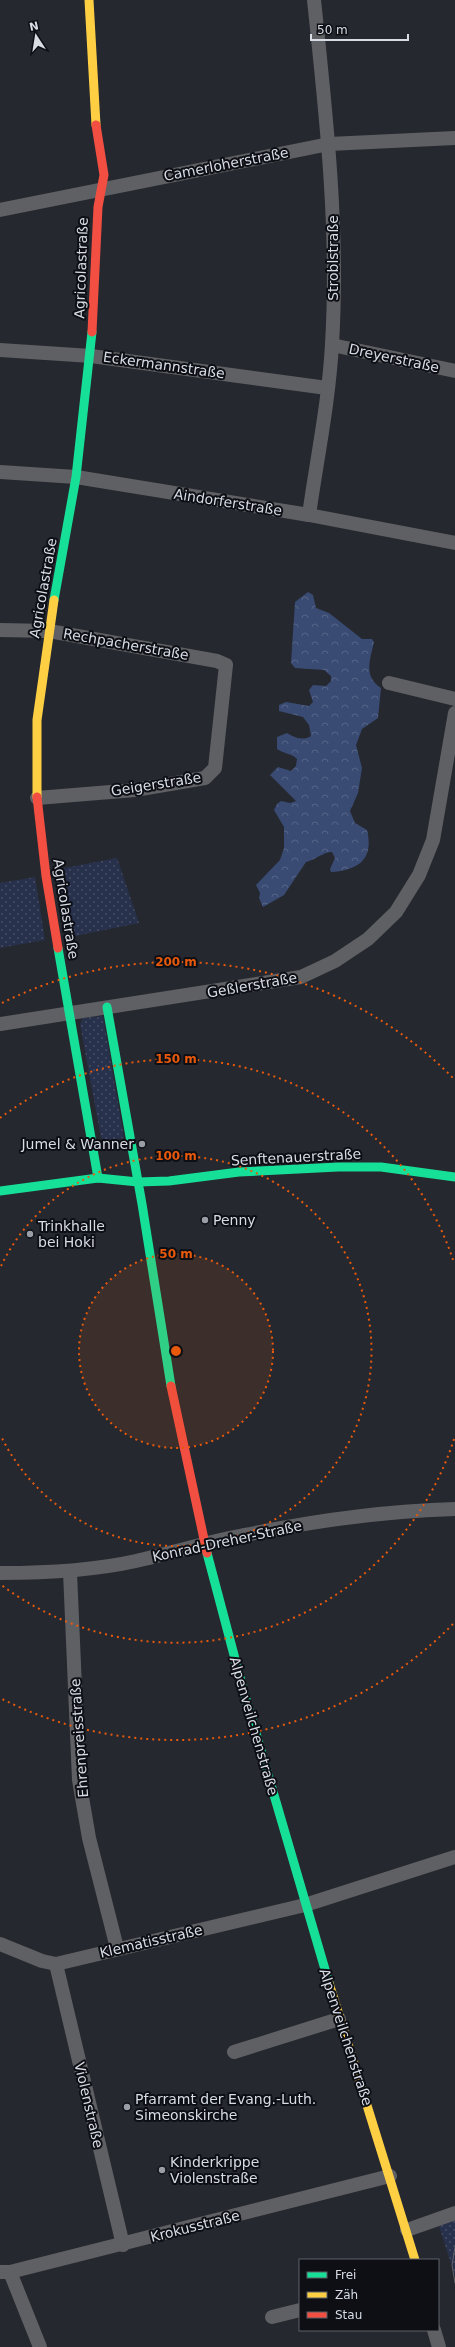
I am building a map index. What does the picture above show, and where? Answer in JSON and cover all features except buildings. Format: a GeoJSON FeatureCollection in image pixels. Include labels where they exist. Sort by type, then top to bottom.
{"type":"FeatureCollection","features":[{"type":"Feature","properties":{"kind":"street","name":"Agricolastraße"},"geometry":{"type":"LineString","coordinates":[[89,0],[94,113],[104,175],[98,207],[91,356],[76,477],[49,631],[37,720],[37,798],[46,876],[68,1012],[98,1178]]}},
{"type":"Feature","properties":{"kind":"street","name":"Stroblstraße"},"geometry":{"type":"LineString","coordinates":[[310,515],[332,345],[334,275],[333,204],[329,144],[314,0]]}},
{"type":"Feature","properties":{"kind":"street","name":"Camerloherstraße"},"geometry":{"type":"LineString","coordinates":[[0,210],[101,188],[329,144],[455,138]]}},
{"type":"Feature","properties":{"kind":"street","name":"Dreyerstraße"},"geometry":{"type":"LineString","coordinates":[[332,345],[455,371]]}},
{"type":"Feature","properties":{"kind":"street","name":"Eckermannstraße"},"geometry":{"type":"LineString","coordinates":[[0,350],[91,356],[327,388]]}},
{"type":"Feature","properties":{"kind":"street","name":"Aindorferstraße"},"geometry":{"type":"LineString","coordinates":[[0,472],[76,477],[310,515],[455,543]]}},
{"type":"Feature","properties":{"kind":"street","name":"Rechpacherstraße"},"geometry":{"type":"LineString","coordinates":[[0,630],[49,631],[217,661],[226,665]]}},
{"type":"Feature","properties":{"kind":"street","name":"Geigerstraße"},"geometry":{"type":"LineString","coordinates":[[37,798],[135,790],[205,778],[215,768],[226,665]]}},
{"type":"Feature","properties":{"kind":"street"},"geometry":{"type":"LineString","coordinates":[[389,683],[455,698]]}},
{"type":"Feature","properties":{"kind":"street","name":"Geßlerstraße"},"geometry":{"type":"LineString","coordinates":[[0,1024],[68,1012],[260,985],[301,977],[335,961],[368,940],[396,912],[419,875],[433,840],[455,713]]}},
{"type":"Feature","properties":{"kind":"street"},"geometry":{"type":"LineString","coordinates":[[108,1007],[138,1182]]}},
{"type":"Feature","properties":{"kind":"street","name":"Senftenauerstraße"},"geometry":{"type":"LineString","coordinates":[[0,1191],[98,1178],[138,1182],[338,1167],[381,1167],[455,1177]]}},
{"type":"Feature","properties":{"kind":"street","name":"Alpenveilchenstraße"},"geometry":{"type":"LineString","coordinates":[[138,1182],[174,1406],[205,1545],[305,1905],[339,2019],[390,2176],[415,2259]]}},
{"type":"Feature","properties":{"kind":"street","name":"Konrad-Dreher-Straße"},"geometry":{"type":"LineString","coordinates":[[0,1573],[70,1572],[135,1561],[296,1526],[377,1515],[455,1509]]}},
{"type":"Feature","properties":{"kind":"street","name":"Ehrenpreisstraße"},"geometry":{"type":"LineString","coordinates":[[70,1572],[79,1780],[89,1838],[117,1948]]}},
{"type":"Feature","properties":{"kind":"street","name":"Klematisstraße"},"geometry":{"type":"LineString","coordinates":[[0,1944],[42,1961],[56,1964],[117,1948],[305,1905],[455,1858]]}},
{"type":"Feature","properties":{"kind":"street","name":"Violenstraße"},"geometry":{"type":"LineString","coordinates":[[56,1964],[123,2245]]}},
{"type":"Feature","properties":{"kind":"street"},"geometry":{"type":"LineString","coordinates":[[234,2052],[339,2019]]}},
{"type":"Feature","properties":{"kind":"street","name":"Krokusstraße"},"geometry":{"type":"LineString","coordinates":[[5,2272],[123,2245],[390,2176]]}},
{"type":"Feature","properties":{"kind":"street"},"geometry":{"type":"LineString","coordinates":[[406,2230],[455,2212]]}},
{"type":"Feature","properties":{"kind":"street"},"geometry":{"type":"LineString","coordinates":[[5,2272],[40,2347]]}},
{"type":"Feature","properties":{"kind":"street"},"geometry":{"type":"LineString","coordinates":[[272,2317],[299,2310]]}},
{"type":"Feature","properties":{"kind":"street"},"geometry":{"type":"LineString","coordinates":[[434,2331],[439,2347]]}},
{"type":"Feature","properties":{"kind":"green space"},"geometry":{"type":"Polygon","coordinates":[[[308,592],[313,595],[316,608],[329,613],[362,639],[372,639],[374,642],[369,667],[372,678],[381,688],[378,718],[362,729],[356,745],[362,768],[358,793],[350,811],[355,823],[367,830],[369,840],[368,849],[366,856],[362,861],[349,869],[341,871],[331,872],[330,869],[335,858],[332,852],[325,853],[306,862],[284,895],[263,907],[259,898],[260,893],[256,885],[280,860],[284,848],[284,827],[274,810],[277,804],[281,801],[290,803],[296,801],[270,775],[278,767],[291,771],[296,766],[297,759],[277,749],[277,737],[287,733],[299,738],[308,738],[311,736],[309,725],[303,717],[279,711],[279,705],[286,702],[309,706],[313,702],[309,690],[313,685],[326,686],[331,681],[331,676],[324,670],[295,668],[291,663],[295,602],[308,592]]]}},
{"type":"Feature","properties":{"kind":"shaded area"},"geometry":{"type":"Polygon","coordinates":[[[117,858],[139,923],[65,938],[54,870],[117,858]]]}},
{"type":"Feature","properties":{"kind":"shaded area"},"geometry":{"type":"Polygon","coordinates":[[[35,877],[45,940],[0,948],[0,883],[35,877]]]}},
{"type":"Feature","properties":{"kind":"shaded area"},"geometry":{"type":"Polygon","coordinates":[[[103,1016],[124,1138],[106,1141],[101,1138],[80,1024],[83,1018],[103,1016]]]}},
{"type":"Feature","properties":{"kind":"shaded area"},"geometry":{"type":"Polygon","coordinates":[[[455,2219],[455,2276],[439,2226],[455,2219]]]}},
{"type":"Feature","properties":{"kind":"tram line"},"geometry":{"type":"LineString","coordinates":[[455,2247],[452,2265],[455,2283]]}},
{"type":"Feature","properties":{"kind":"traffic: fast"},"geometry":{"type":"LineString","coordinates":[[54,600],[76,477],[92,332]]}},
{"type":"Feature","properties":{"kind":"traffic: fast"},"geometry":{"type":"LineString","coordinates":[[58,948],[98,1178]]}},
{"type":"Feature","properties":{"kind":"traffic: fast"},"geometry":{"type":"LineString","coordinates":[[107,1007],[142,1204],[171,1386]]}},
{"type":"Feature","properties":{"kind":"traffic: fast"},"geometry":{"type":"LineString","coordinates":[[0,1191],[98,1178],[138,1182],[169,1181],[239,1172],[338,1167],[381,1167],[455,1177]]}},
{"type":"Feature","properties":{"kind":"traffic: fast"},"geometry":{"type":"LineString","coordinates":[[207,1553],[243,1689],[329,1983]]}},
{"type":"Feature","properties":{"kind":"traffic: slow"},"geometry":{"type":"LineString","coordinates":[[89,0],[96,125]]}},
{"type":"Feature","properties":{"kind":"traffic: slow"},"geometry":{"type":"LineString","coordinates":[[37,797],[37,720],[54,600]]}},
{"type":"Feature","properties":{"kind":"traffic: slow"},"geometry":{"type":"LineString","coordinates":[[329,1983],[415,2259]]}},
{"type":"Feature","properties":{"kind":"traffic: jam"},"geometry":{"type":"LineString","coordinates":[[92,332],[98,207],[104,175],[96,125]]}},
{"type":"Feature","properties":{"kind":"traffic: jam"},"geometry":{"type":"LineString","coordinates":[[37,797],[46,876],[58,948]]}},
{"type":"Feature","properties":{"kind":"traffic: jam"},"geometry":{"type":"LineString","coordinates":[[171,1386],[207,1553]]}},
{"type":"Feature","properties":{"kind":"place","name":"Jumel & Wanner"},"geometry":{"type":"Point","coordinates":[142,1144]}},
{"type":"Feature","properties":{"kind":"place","name":"Penny"},"geometry":{"type":"Point","coordinates":[205,1220]}},
{"type":"Feature","properties":{"kind":"place","name":"Trinkhalle bei Hoki"},"geometry":{"type":"Point","coordinates":[30,1234]}},
{"type":"Feature","properties":{"kind":"place","name":"Pfarramt der Evang.-Luth. Simeonskirche"},"geometry":{"type":"Point","coordinates":[127,2107]}},
{"type":"Feature","properties":{"kind":"place","name":"Kinderkrippe Violenstraße"},"geometry":{"type":"Point","coordinates":[162,2170]}}]}
